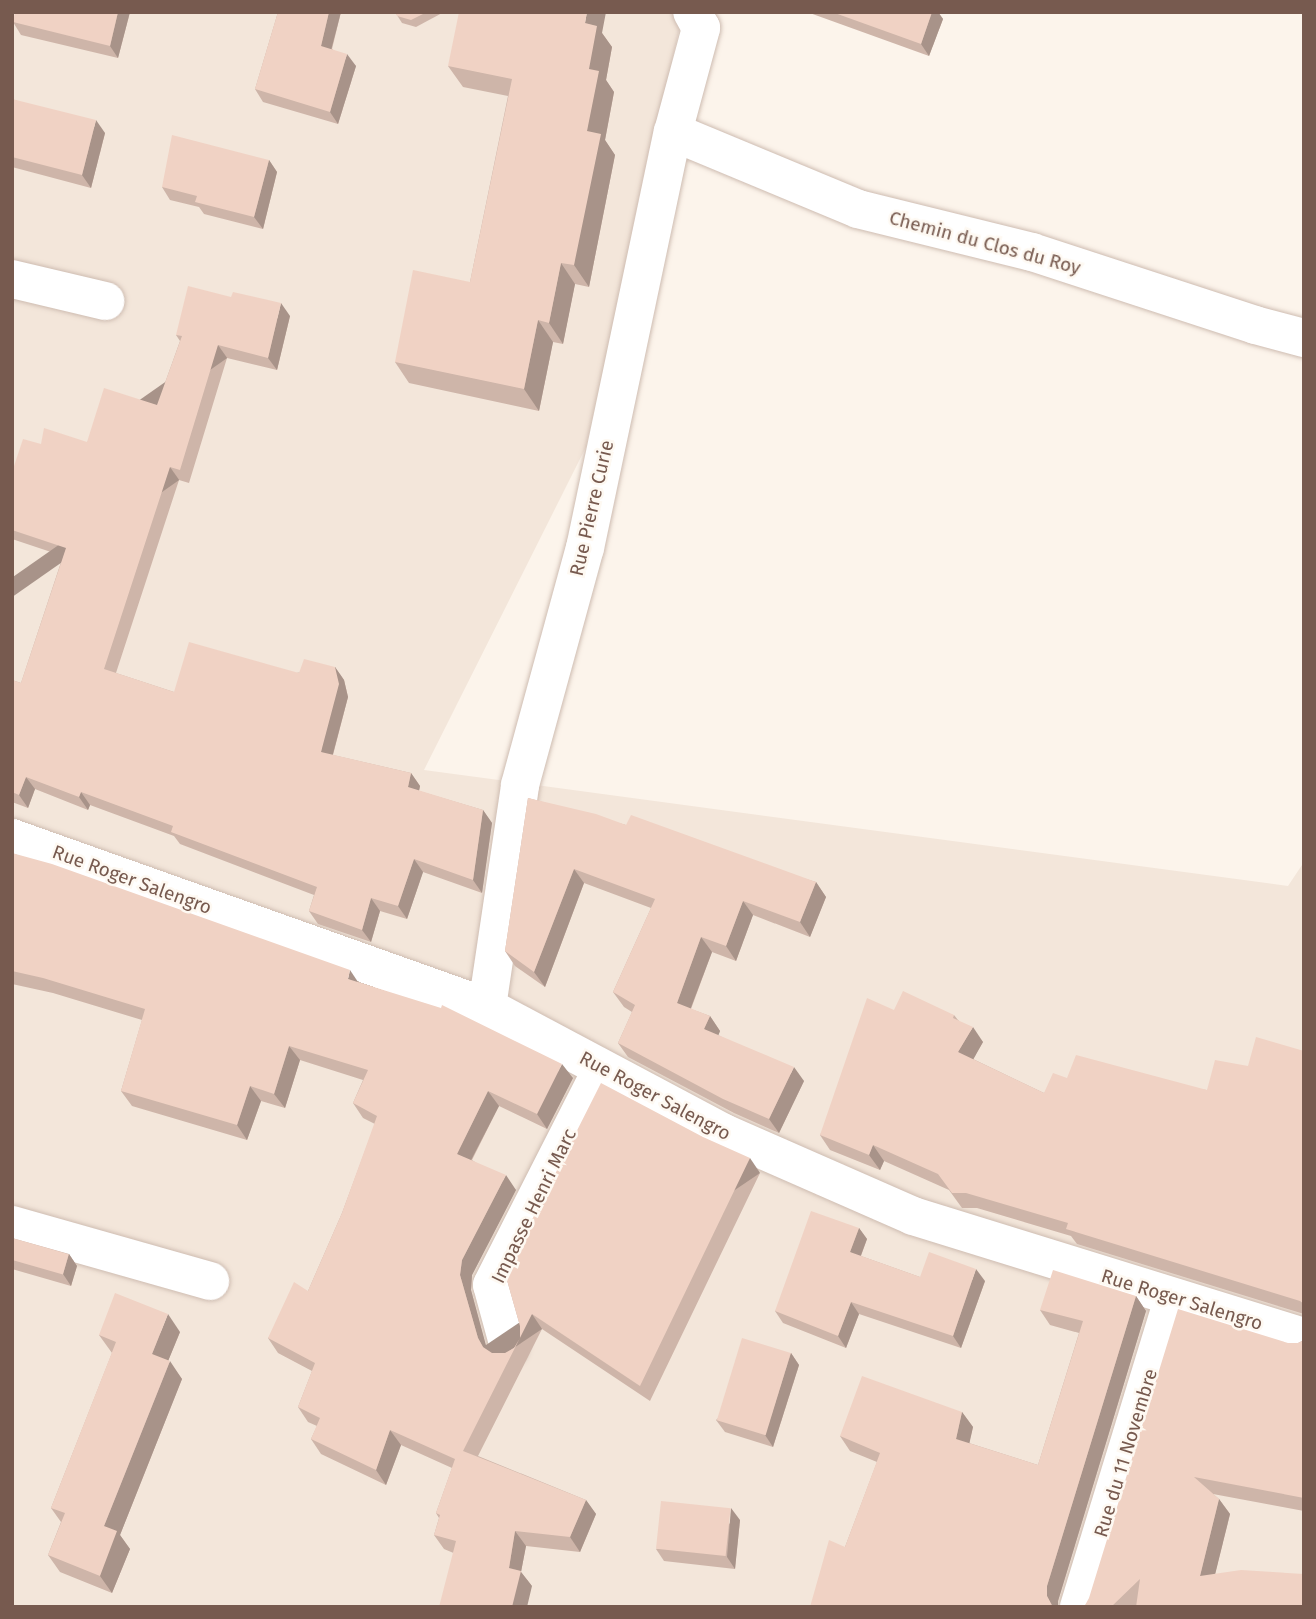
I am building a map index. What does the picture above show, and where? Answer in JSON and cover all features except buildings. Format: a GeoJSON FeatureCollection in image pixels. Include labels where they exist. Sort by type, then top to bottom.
{"type":"FeatureCollection","features":[{"type":"Feature","properties":{"kind":"street","name":"Rue Pierre Curie"},"geometry":{"type":"LineString","coordinates":[[487,1007],[520,785],[585,548],[673,132],[701,28],[692,12]]}},
{"type":"Feature","properties":{"kind":"street","name":"Chemin du Clos du Roy"},"geometry":{"type":"LineString","coordinates":[[673,132],[858,209],[1032,252],[1255,325],[1304,338]]}},
{"type":"Feature","properties":{"kind":"street"},"geometry":{"type":"LineString","coordinates":[[12,279],[105,300]]}},
{"type":"Feature","properties":{"kind":"street","name":"Rue Roger Salengro"},"geometry":{"type":"LineString","coordinates":[[12,838],[487,1007],[724,1133],[913,1216],[1304,1337]]}},
{"type":"Feature","properties":{"kind":"street","name":"Impasse Henri Marc"},"geometry":{"type":"LineString","coordinates":[[509,1347],[492,1285],[602,1069]]}},
{"type":"Feature","properties":{"kind":"street"},"geometry":{"type":"LineString","coordinates":[[12,1225],[210,1281]]}},
{"type":"Feature","properties":{"kind":"street","name":"Rue du 11 Novembre"},"geometry":{"type":"LineString","coordinates":[[1079,1607],[1173,1298]]}},
{"type":"Feature","properties":{"kind":"shaded area"},"geometry":{"type":"Polygon","coordinates":[[[12,12],[683,12],[586,447],[424,770],[1288,886],[1304,862],[1304,1607],[12,1607],[12,12]]]}}]}
